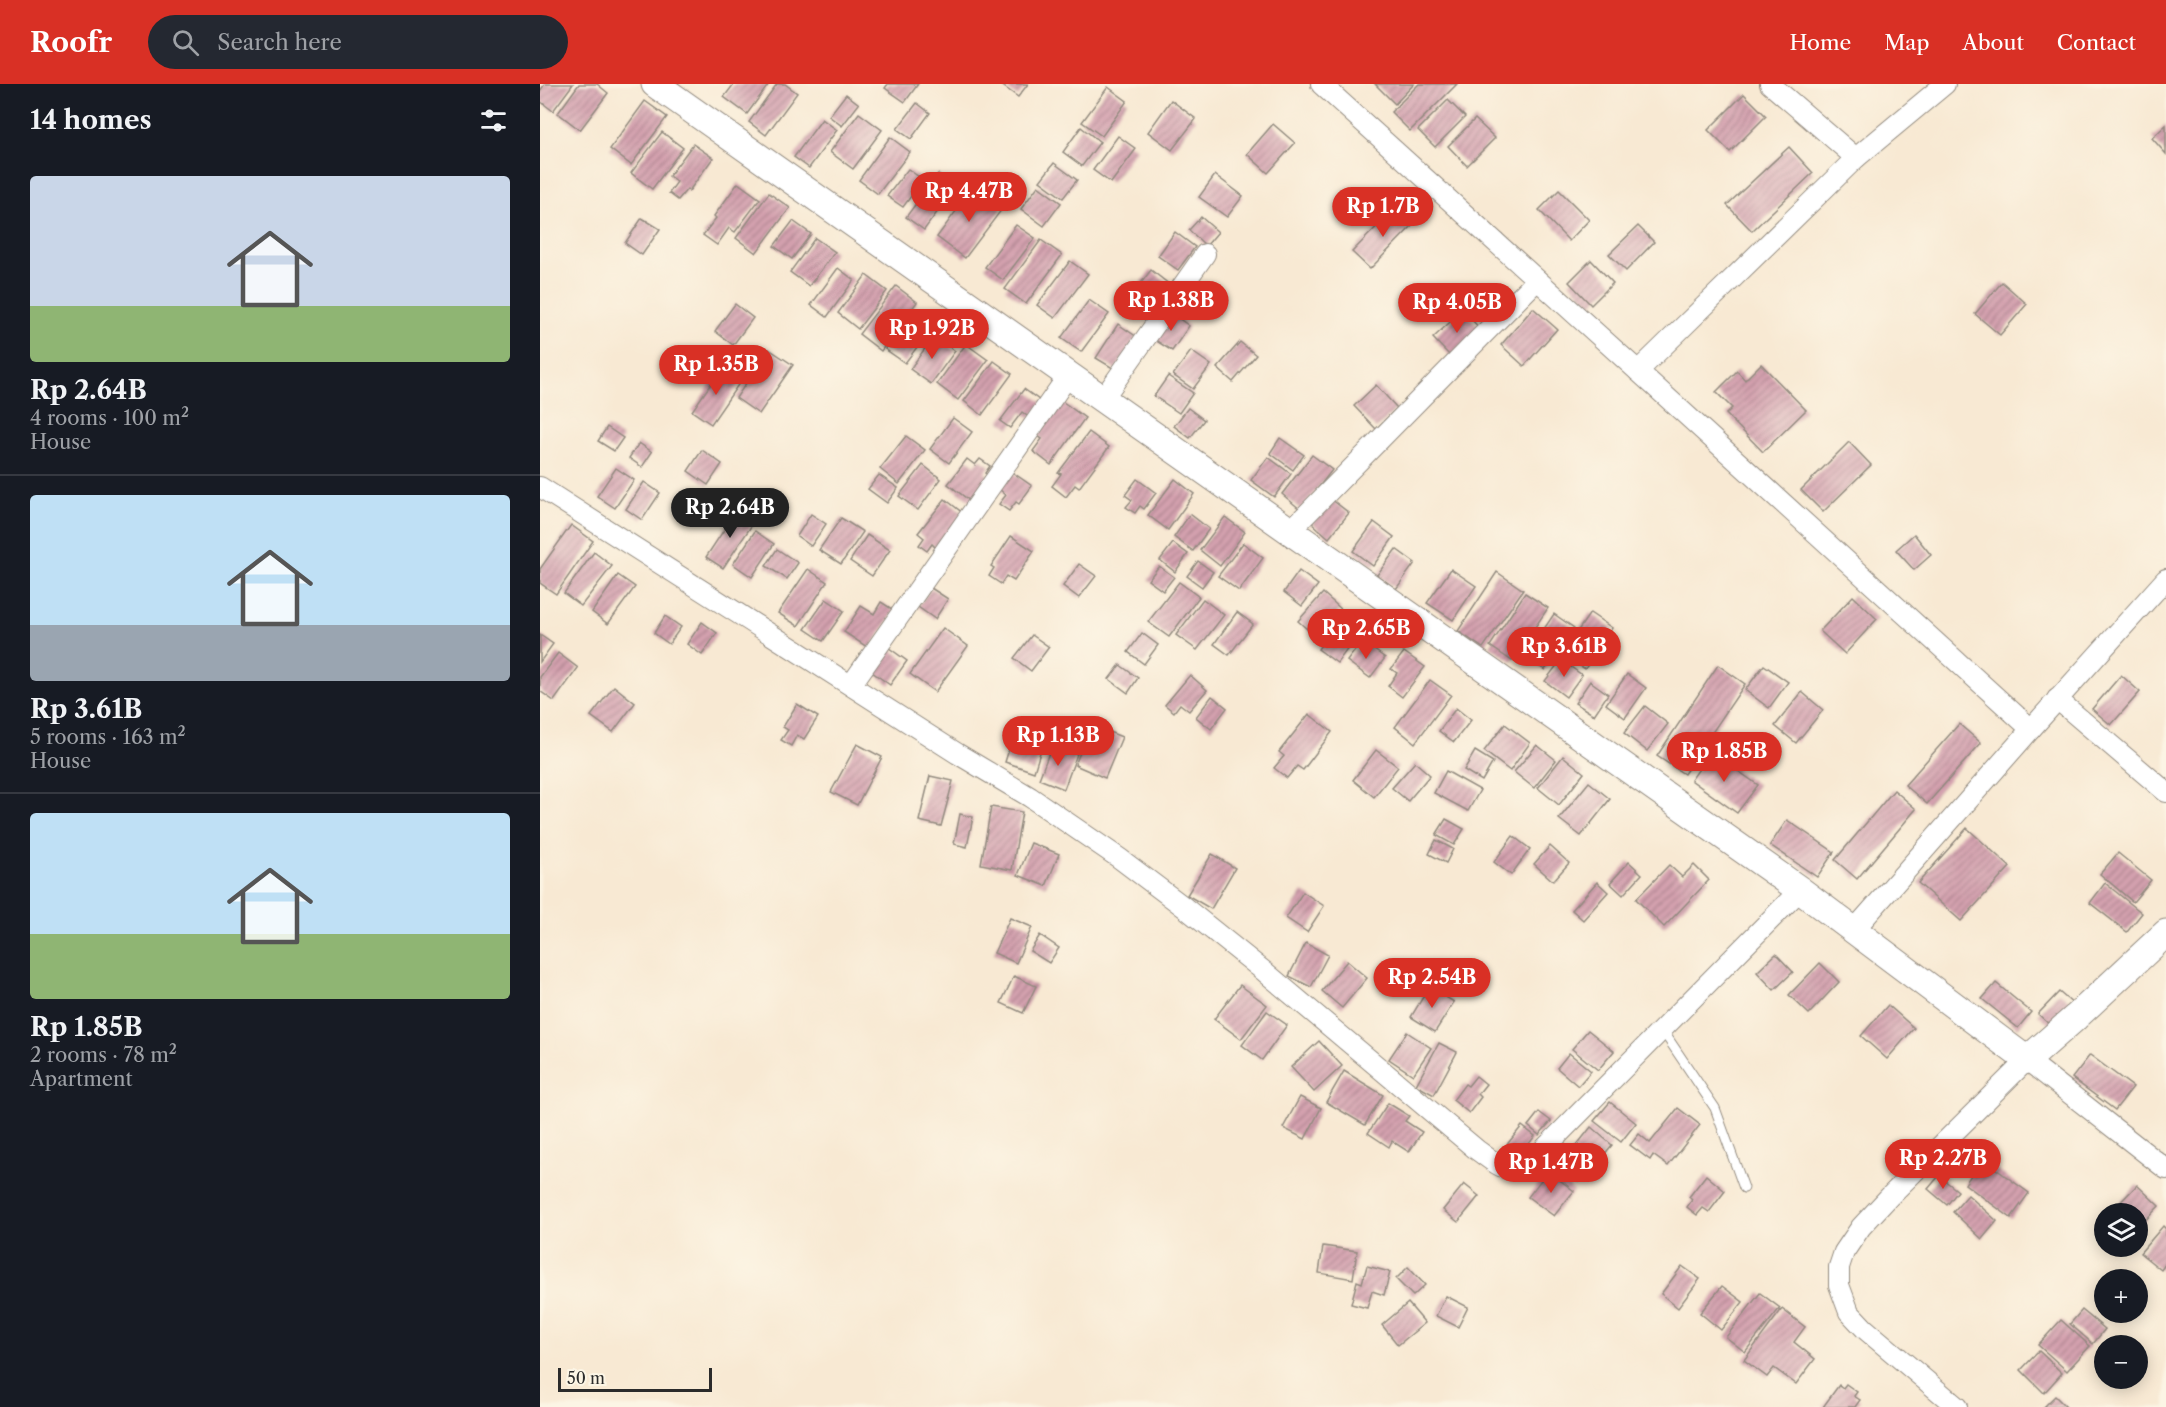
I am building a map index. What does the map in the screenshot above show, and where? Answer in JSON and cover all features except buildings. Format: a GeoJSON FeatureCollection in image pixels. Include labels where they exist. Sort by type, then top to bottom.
{"type":"FeatureCollection","features":[{"type":"Feature","properties":{"kind":"street"},"geometry":{"type":"LineString","coordinates":[[655,84],[1800,890],[2027,1060],[2166,1168]]}},
{"type":"Feature","properties":{"kind":"street"},"geometry":{"type":"LineString","coordinates":[[1321,84],[2031,729]]}},
{"type":"Feature","properties":{"kind":"street"},"geometry":{"type":"LineString","coordinates":[[1770,84],[1856,158]]}},
{"type":"Feature","properties":{"kind":"street"},"geometry":{"type":"LineString","coordinates":[[1638,371],[1856,158],[1945,84]]}},
{"type":"Feature","properties":{"kind":"street"},"geometry":{"type":"LineString","coordinates":[[1102,400],[1205,254]]}},
{"type":"Feature","properties":{"kind":"street"},"geometry":{"type":"LineString","coordinates":[[1290,531],[1537,280]]}},
{"type":"Feature","properties":{"kind":"street"},"geometry":{"type":"LineString","coordinates":[[850,685],[1068,376]]}},
{"type":"Feature","properties":{"kind":"street"},"geometry":{"type":"LineString","coordinates":[[540,488],[957,754],[1030,797],[1119,858],[1265,972],[1477,1150],[1508,1169],[1515,1170],[1528,1164],[1663,1031],[1800,890]]}},
{"type":"Feature","properties":{"kind":"street"},"geometry":{"type":"LineString","coordinates":[[1854,930],[2166,579]]}},
{"type":"Feature","properties":{"kind":"street"},"geometry":{"type":"LineString","coordinates":[[2057,699],[2166,792]]}},
{"type":"Feature","properties":{"kind":"street"},"geometry":{"type":"LineString","coordinates":[[1957,1407],[1865,1329],[1850,1312],[1839,1285],[1839,1267],[1844,1252],[1861,1227],[1889,1197],[2027,1060],[2166,933]]}},
{"type":"Feature","properties":{"kind":"lane"},"geometry":{"type":"LineString","coordinates":[[1663,1031],[1715,1108],[1744,1188]]}}]}
